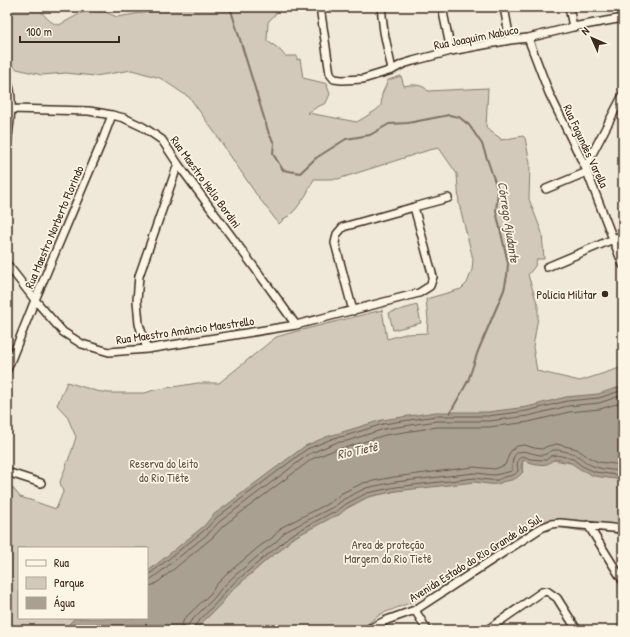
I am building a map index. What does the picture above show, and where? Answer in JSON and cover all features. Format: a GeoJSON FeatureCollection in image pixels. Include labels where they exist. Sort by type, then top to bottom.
{"type":"FeatureCollection","features":[{"type":"Feature","properties":{"kind":"street","name":"Rua Joaquim Nabuco"},"geometry":{"type":"LineString","coordinates":[[320,7],[330,74],[334,79],[342,80],[364,79],[392,70],[403,64],[451,52],[623,18]]}},
{"type":"Feature","properties":{"kind":"street"},"geometry":{"type":"LineString","coordinates":[[380,7],[392,70]]}},
{"type":"Feature","properties":{"kind":"street"},"geometry":{"type":"LineString","coordinates":[[442,7],[451,52]]}},
{"type":"Feature","properties":{"kind":"street"},"geometry":{"type":"LineString","coordinates":[[504,7],[510,40]]}},
{"type":"Feature","properties":{"kind":"street"},"geometry":{"type":"LineString","coordinates":[[569,7],[573,27]]}},
{"type":"Feature","properties":{"kind":"street","name":"Rua Fagundes Varella"},"geometry":{"type":"LineString","coordinates":[[528,38],[549,93],[586,170],[623,264]]}},
{"type":"Feature","properties":{"kind":"street"},"geometry":{"type":"LineString","coordinates":[[7,81],[9,84],[11,109],[7,144]]}},
{"type":"Feature","properties":{"kind":"street"},"geometry":{"type":"LineString","coordinates":[[546,188],[586,170],[592,154],[623,95]]}},
{"type":"Feature","properties":{"kind":"street","name":"Rua Maestro Helio Bordini"},"geometry":{"type":"LineString","coordinates":[[11,109],[89,111],[112,115],[124,118],[143,127],[162,140],[296,325]]}},
{"type":"Feature","properties":{"kind":"street","name":"Rua Maestro Norberto Florindo"},"geometry":{"type":"LineString","coordinates":[[7,370],[112,115]]}},
{"type":"Feature","properties":{"kind":"street"},"geometry":{"type":"LineString","coordinates":[[147,349],[139,324],[137,301],[139,276],[178,164]]}},
{"type":"Feature","properties":{"kind":"street"},"geometry":{"type":"LineString","coordinates":[[352,311],[335,243],[337,234],[343,227],[448,198]]}},
{"type":"Feature","properties":{"kind":"street","name":"Rua Maestro Amâncio Maestrello"},"geometry":{"type":"LineString","coordinates":[[7,264],[35,300],[63,332],[82,344],[109,352],[147,349],[296,325],[419,293],[430,286],[433,277],[414,207]]}},
{"type":"Feature","properties":{"kind":"street"},"geometry":{"type":"LineString","coordinates":[[547,267],[623,235]]}},
{"type":"Feature","properties":{"kind":"street"},"geometry":{"type":"LineString","coordinates":[[7,472],[41,483]]}},
{"type":"Feature","properties":{"kind":"street","name":"Avenida Estado do Rio Grande do Sul"},"geometry":{"type":"LineString","coordinates":[[367,630],[387,620],[415,610],[541,528],[551,524],[560,523],[623,529]]}},
{"type":"Feature","properties":{"kind":"street"},"geometry":{"type":"LineString","coordinates":[[588,525],[623,581]]}},
{"type":"Feature","properties":{"kind":"street"},"geometry":{"type":"LineString","coordinates":[[487,630],[498,627],[542,592],[547,591],[557,598],[577,630]]}},
{"type":"Feature","properties":{"kind":"street"},"geometry":{"type":"LineString","coordinates":[[415,610],[427,630]]}},
{"type":"Feature","properties":{"kind":"green space","name":"Reserva do leito do Rio Tiête"},"geometry":{"type":"Polygon","coordinates":[[[7,7],[38,7],[50,21],[59,25],[87,10],[103,11],[117,17],[153,11],[151,7],[282,7],[268,22],[267,41],[278,48],[285,56],[297,56],[297,60],[300,59],[303,78],[328,84],[327,86],[330,94],[326,103],[308,113],[357,122],[381,106],[382,94],[388,80],[401,76],[404,86],[417,85],[428,91],[488,88],[486,128],[501,140],[523,136],[525,138],[530,163],[529,199],[542,233],[544,259],[537,259],[535,266],[528,275],[538,306],[538,317],[533,347],[537,371],[580,381],[623,367],[623,405],[577,413],[148,578],[148,547],[18,547],[18,619],[87,619],[77,630],[7,630],[7,481],[20,497],[56,509],[63,492],[60,482],[76,437],[67,416],[57,405],[67,382],[96,391],[109,393],[145,393],[154,390],[198,383],[219,383],[276,337],[382,310],[387,339],[405,334],[427,333],[428,320],[426,299],[461,289],[467,283],[472,270],[473,259],[459,204],[457,174],[439,148],[338,179],[314,179],[306,195],[296,209],[279,224],[256,194],[190,98],[160,78],[132,70],[95,76],[66,73],[42,75],[17,69],[10,64],[7,59],[7,7]]]}},
{"type":"Feature","properties":{"kind":"green space"},"geometry":{"type":"Polygon","coordinates":[[[417,305],[421,323],[393,330],[389,313],[417,305]]]}},
{"type":"Feature","properties":{"kind":"green space","name":"Area de proteção Margem do Rio Tietê"},"geometry":{"type":"Polygon","coordinates":[[[523,459],[553,460],[571,463],[623,479],[623,523],[616,523],[617,534],[613,532],[582,531],[551,526],[533,530],[412,602],[381,614],[359,630],[195,630],[238,585],[269,558],[282,549],[291,539],[368,497],[396,491],[522,472],[523,459]]]}},
{"type":"Feature","properties":{"kind":"water","name":"Rio Tietê"},"geometry":{"type":"Polygon","coordinates":[[[623,386],[623,480],[594,476],[571,463],[556,459],[548,464],[534,464],[523,460],[521,466],[523,472],[521,474],[514,479],[498,484],[475,482],[396,491],[368,497],[348,507],[339,515],[291,539],[282,549],[269,558],[238,585],[195,630],[63,630],[74,619],[148,619],[148,571],[204,526],[213,515],[305,446],[326,437],[382,420],[436,412],[488,412],[527,407],[566,397],[598,394],[623,386]]]}},
{"type":"Feature","properties":{"kind":"waterway","name":"Córrego Ajudante"},"geometry":{"type":"LineString","coordinates":[[230,7],[269,134],[274,143],[273,154],[283,170],[300,173],[316,158],[346,139],[370,135],[389,124],[408,123],[449,115],[459,117],[469,125],[482,144],[498,191],[496,211],[508,263],[507,276],[504,290],[478,351],[468,381],[450,413]]}},
{"type":"Feature","properties":{"kind":"place","name":"Polícia Militar"},"geometry":{"type":"Point","coordinates":[605,294]}}]}
